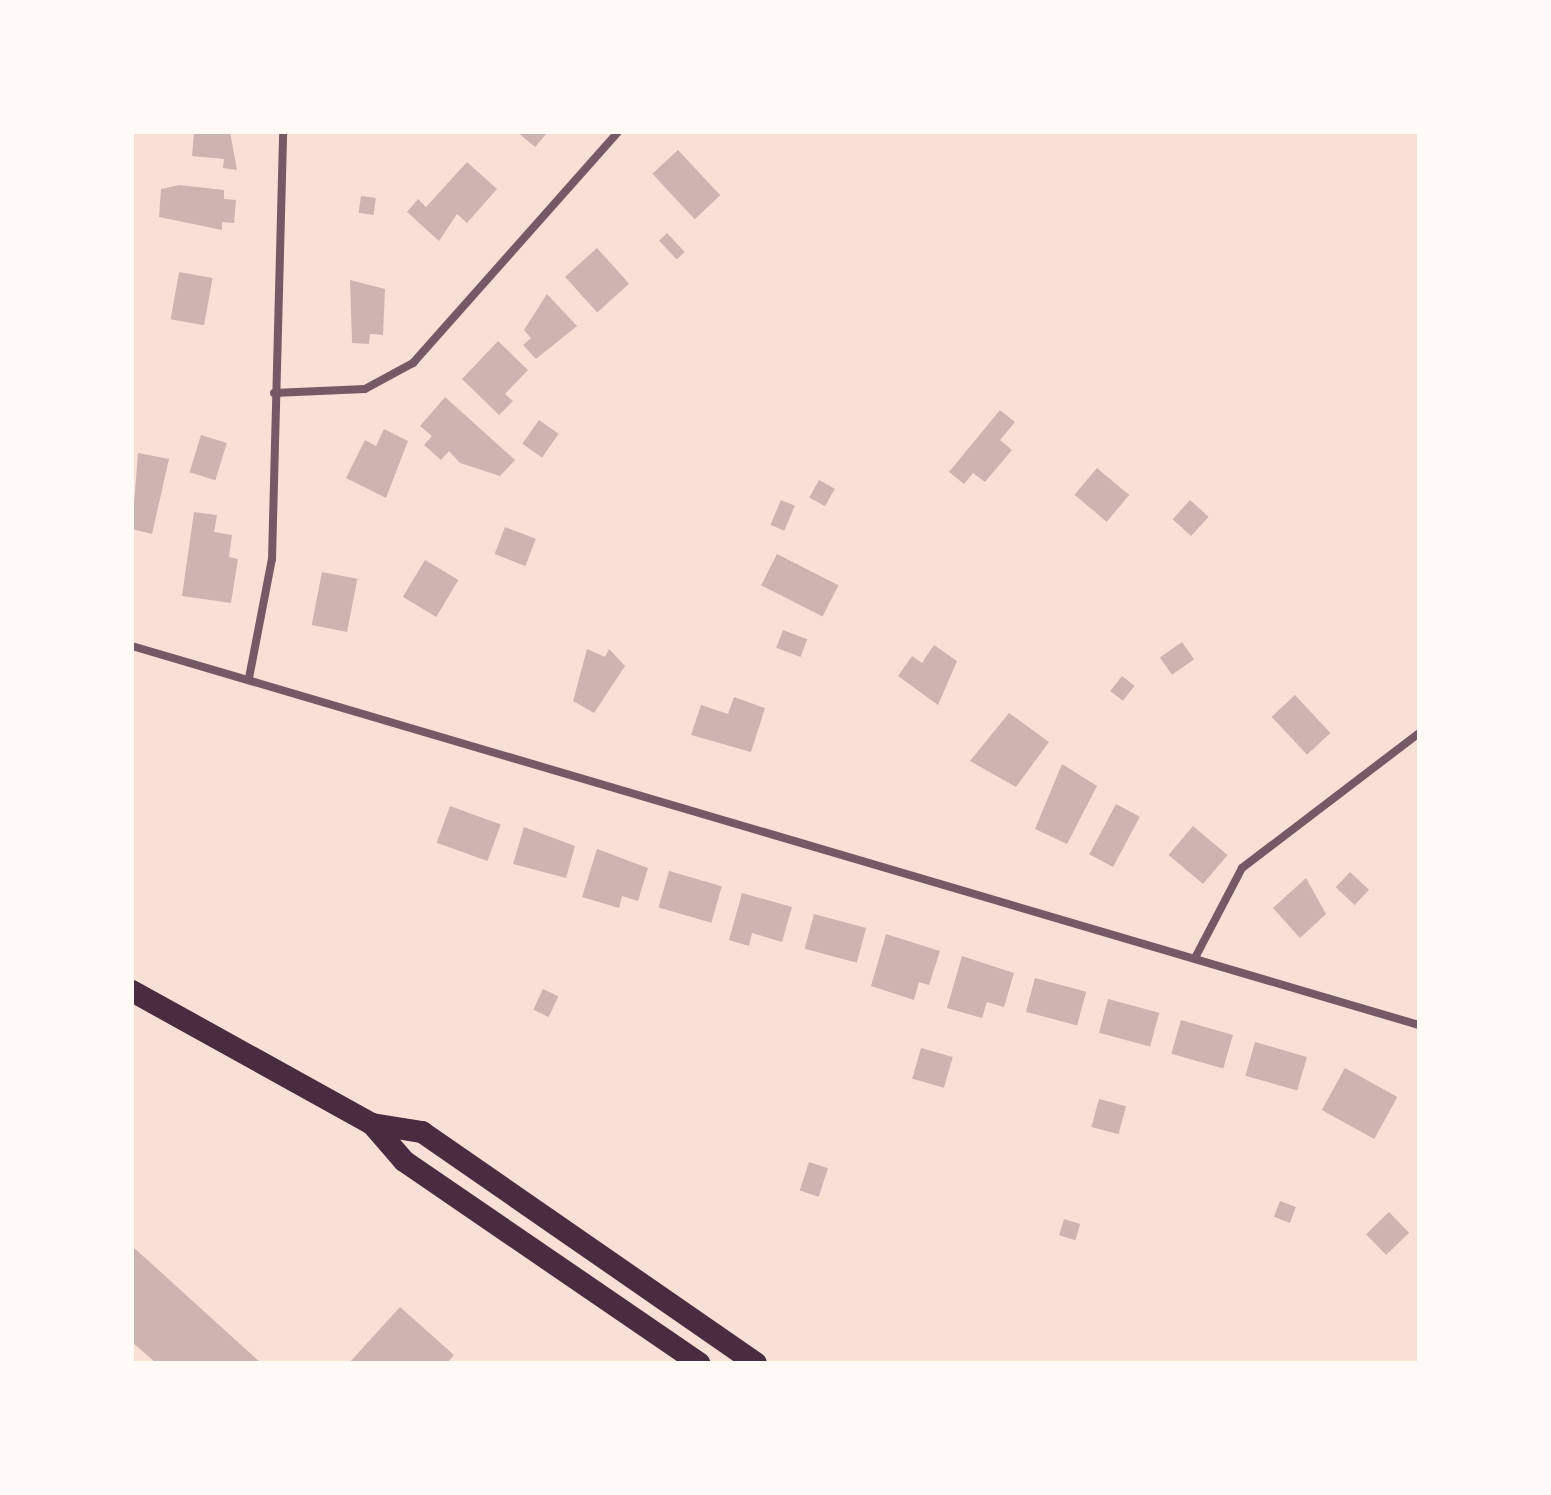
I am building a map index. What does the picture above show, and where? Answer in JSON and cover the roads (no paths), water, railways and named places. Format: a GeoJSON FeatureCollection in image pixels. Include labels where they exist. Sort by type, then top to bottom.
{"type":"FeatureCollection","features":[{"type":"Feature","properties":{"kind":"highway"},"geometry":{"type":"LineString","coordinates":[[132,991],[372,1124],[422,1132],[756,1363]]}},
{"type":"Feature","properties":{"kind":"highway"},"geometry":{"type":"LineString","coordinates":[[372,1124],[404,1161],[699,1363]]}},
{"type":"Feature","properties":{"kind":"street"},"geometry":{"type":"LineString","coordinates":[[249,678],[272,559],[283,132]]}},
{"type":"Feature","properties":{"kind":"street"},"geometry":{"type":"LineString","coordinates":[[274,393],[365,389],[413,363],[618,132]]}},
{"type":"Feature","properties":{"kind":"street"},"geometry":{"type":"LineString","coordinates":[[132,646],[1196,956],[1419,1025]]}},
{"type":"Feature","properties":{"kind":"street"},"geometry":{"type":"LineString","coordinates":[[1196,956],[1242,868],[1419,733]]}}]}
